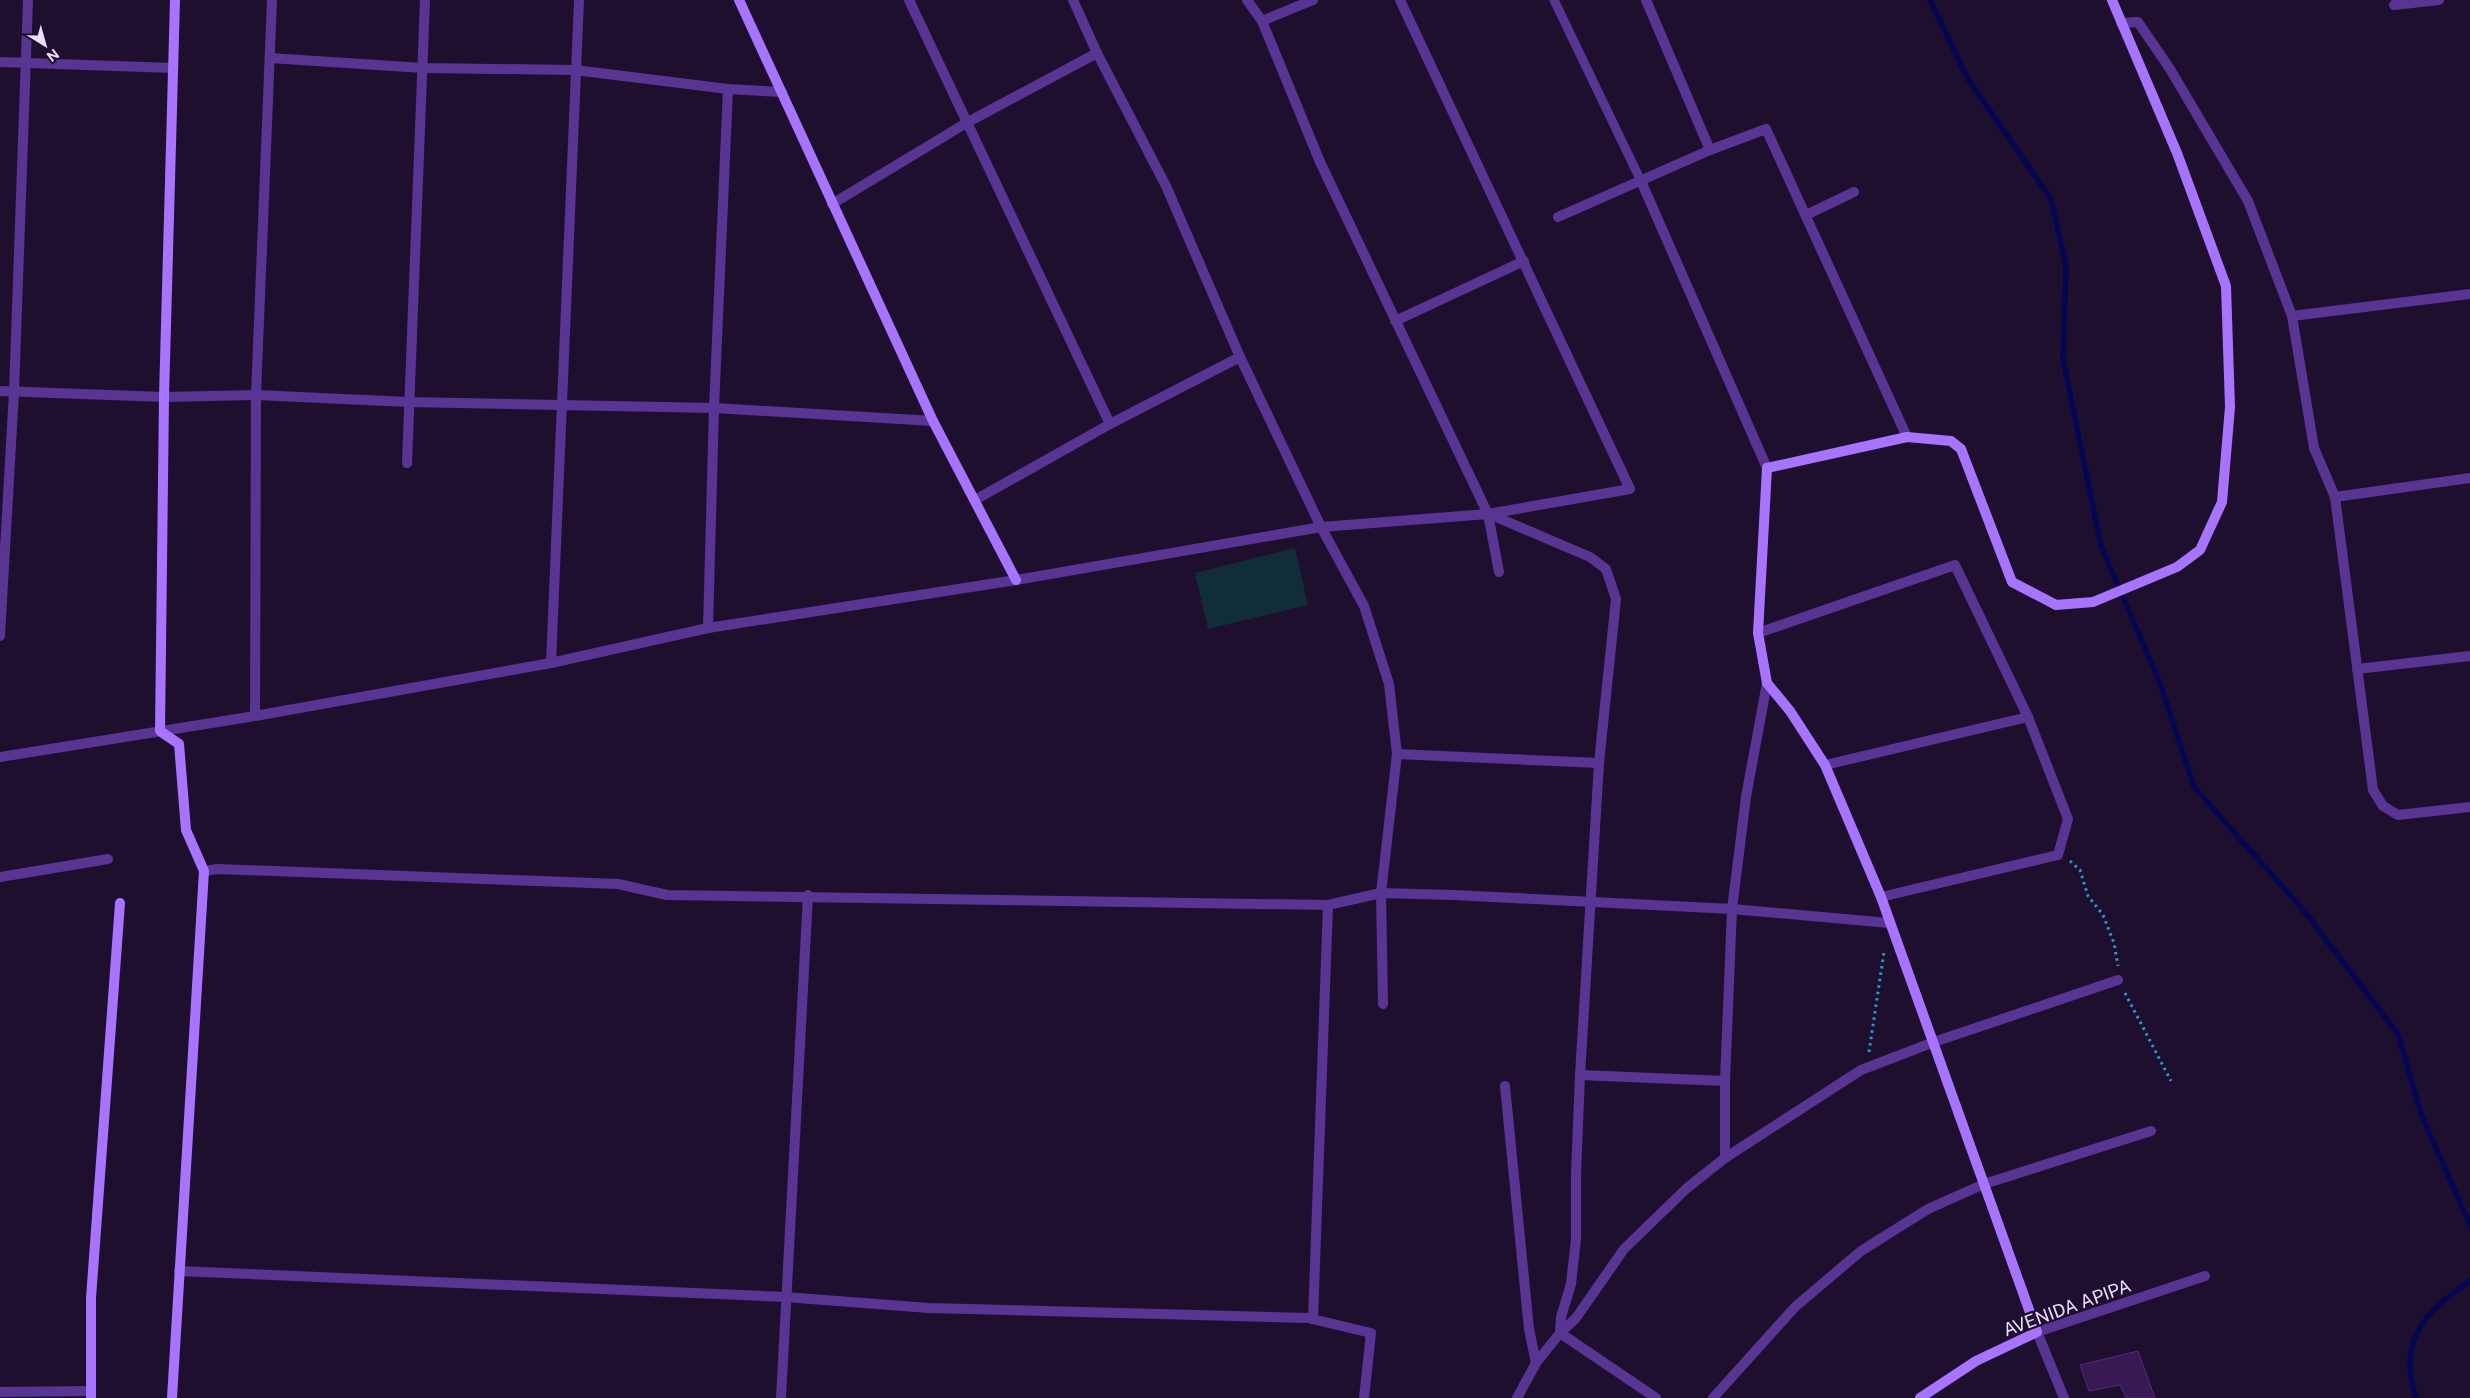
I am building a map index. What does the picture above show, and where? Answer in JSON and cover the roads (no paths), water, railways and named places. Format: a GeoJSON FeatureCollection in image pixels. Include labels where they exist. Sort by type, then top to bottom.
{"type":"FeatureCollection","features":[{"type":"Feature","properties":{"kind":"street"},"geometry":{"type":"LineString","coordinates":[[0,636],[14,392],[24,64],[28,0]]}},
{"type":"Feature","properties":{"kind":"street"},"geometry":{"type":"LineString","coordinates":[[160,731],[164,397],[175,0]]}},
{"type":"Feature","properties":{"kind":"street"},"geometry":{"type":"LineString","coordinates":[[255,716],[256,395],[272,0]]}},
{"type":"Feature","properties":{"kind":"street"},"geometry":{"type":"LineString","coordinates":[[407,463],[425,0]]}},
{"type":"Feature","properties":{"kind":"street"},"geometry":{"type":"LineString","coordinates":[[551,663],[579,0]]}},
{"type":"Feature","properties":{"kind":"street"},"geometry":{"type":"LineString","coordinates":[[738,0],[933,421],[1016,580]]}},
{"type":"Feature","properties":{"kind":"street"},"geometry":{"type":"LineString","coordinates":[[909,0],[1110,424]]}},
{"type":"Feature","properties":{"kind":"street"},"geometry":{"type":"LineString","coordinates":[[1073,0],[1097,53],[1166,186],[1240,357],[1320,527],[1364,606],[1389,684],[1397,754],[1381,894],[1383,1004]]}},
{"type":"Feature","properties":{"kind":"street"},"geometry":{"type":"LineString","coordinates":[[1247,0],[1262,21],[1320,162],[1488,514],[1499,572]]}},
{"type":"Feature","properties":{"kind":"street"},"geometry":{"type":"LineString","coordinates":[[1262,21],[1313,0]]}},
{"type":"Feature","properties":{"kind":"street"},"geometry":{"type":"LineString","coordinates":[[0,757],[255,716],[551,663],[708,628],[1016,580],[1320,527],[1488,514],[1630,489],[1400,0]]}},
{"type":"Feature","properties":{"kind":"street"},"geometry":{"type":"LineString","coordinates":[[1646,0],[1710,150]]}},
{"type":"Feature","properties":{"kind":"street"},"geometry":{"type":"LineString","coordinates":[[1768,468],[1907,437],[1951,441],[1960,449],[2012,582],[2056,605],[2093,602],[2178,568],[2200,550],[2222,502],[2230,407],[2226,286],[2177,152],[2112,0]]}},
{"type":"Feature","properties":{"kind":"street"},"geometry":{"type":"LineString","coordinates":[[2394,5],[2438,0]]}},
{"type":"Feature","properties":{"kind":"street"},"geometry":{"type":"LineString","coordinates":[[2122,22],[2138,22],[2170,69],[2248,201],[2292,316],[2314,448],[2335,497],[2373,790],[2383,806],[2398,815],[2470,807]]}},
{"type":"Feature","properties":{"kind":"street"},"geometry":{"type":"LineString","coordinates":[[832,204],[968,122],[1097,53]]}},
{"type":"Feature","properties":{"kind":"street"},"geometry":{"type":"LineString","coordinates":[[270,58],[423,68],[575,70],[728,89],[782,92]]}},
{"type":"Feature","properties":{"kind":"street"},"geometry":{"type":"LineString","coordinates":[[0,62],[173,68]]}},
{"type":"Feature","properties":{"kind":"street"},"geometry":{"type":"LineString","coordinates":[[708,628],[714,408],[728,89]]}},
{"type":"Feature","properties":{"kind":"street"},"geometry":{"type":"LineString","coordinates":[[1558,217],[1710,150],[1766,129],[1907,437]]}},
{"type":"Feature","properties":{"kind":"street"},"geometry":{"type":"LineString","coordinates":[[1641,181],[1768,468],[1758,633],[1767,683],[1746,798],[1732,910],[1725,1081],[1725,1158]]}},
{"type":"Feature","properties":{"kind":"street"},"geometry":{"type":"LineString","coordinates":[[1806,215],[1854,192]]}},
{"type":"Feature","properties":{"kind":"street"},"geometry":{"type":"LineString","coordinates":[[1395,321],[1524,261]]}},
{"type":"Feature","properties":{"kind":"street"},"geometry":{"type":"LineString","coordinates":[[2292,316],[2470,294]]}},
{"type":"Feature","properties":{"kind":"street"},"geometry":{"type":"LineString","coordinates":[[975,500],[1110,424],[1240,357]]}},
{"type":"Feature","properties":{"kind":"street"},"geometry":{"type":"LineString","coordinates":[[0,391],[164,397],[256,395],[408,402],[714,408],[933,421]]}},
{"type":"Feature","properties":{"kind":"street"},"geometry":{"type":"LineString","coordinates":[[2335,497],[2470,478]]}},
{"type":"Feature","properties":{"kind":"street"},"geometry":{"type":"LineString","coordinates":[[1488,514],[1590,557],[1606,569],[1616,599],[1599,763],[1580,1074],[1576,1174],[1576,1239],[1571,1284],[1562,1317],[1560,1333]]}},
{"type":"Feature","properties":{"kind":"street"},"geometry":{"type":"LineString","coordinates":[[1758,633],[1955,564],[2028,717],[2068,819],[2058,855],[1881,897]]}},
{"type":"Feature","properties":{"kind":"street"},"geometry":{"type":"LineString","coordinates":[[2358,670],[2470,656]]}},
{"type":"Feature","properties":{"kind":"street"},"geometry":{"type":"LineString","coordinates":[[1767,683],[1790,711],[1825,765],[1881,897],[2037,1332],[2064,1398]]}},
{"type":"Feature","properties":{"kind":"street"},"geometry":{"type":"LineString","coordinates":[[1825,765],[2028,717]]}},
{"type":"Feature","properties":{"kind":"street"},"geometry":{"type":"LineString","coordinates":[[160,731],[179,744],[186,830],[204,871],[172,1398]]}},
{"type":"Feature","properties":{"kind":"street"},"geometry":{"type":"LineString","coordinates":[[1397,754],[1599,763]]}},
{"type":"Feature","properties":{"kind":"street"},"geometry":{"type":"LineString","coordinates":[[0,877],[108,860]]}},
{"type":"Feature","properties":{"kind":"street"},"geometry":{"type":"LineString","coordinates":[[204,871],[218,869],[618,884],[667,895],[808,895],[1328,905],[1381,894],[1592,901],[1889,923]]}},
{"type":"Feature","properties":{"kind":"street"},"geometry":{"type":"LineString","coordinates":[[781,1398],[808,895]]}},
{"type":"Feature","properties":{"kind":"street"},"geometry":{"type":"LineString","coordinates":[[0,1392],[91,1394],[91,1298],[120,903]]}},
{"type":"Feature","properties":{"kind":"street"},"geometry":{"type":"LineString","coordinates":[[1313,1319],[1328,905]]}},
{"type":"Feature","properties":{"kind":"street"},"geometry":{"type":"LineString","coordinates":[[1517,1398],[1536,1363],[1560,1333],[1576,1318],[1624,1249],[1687,1188],[1725,1158],[1867,1068],[1934,1042],[2118,980]]}},
{"type":"Feature","properties":{"kind":"street"},"geometry":{"type":"LineString","coordinates":[[1580,1074],[1725,1081]]}},
{"type":"Feature","properties":{"kind":"street"},"geometry":{"type":"LineString","coordinates":[[1505,1086],[1529,1329],[1536,1363]]}},
{"type":"Feature","properties":{"kind":"street"},"geometry":{"type":"LineString","coordinates":[[1714,1398],[1795,1307],[1862,1251],[1928,1209],[1984,1184],[2151,1131]]}},
{"type":"Feature","properties":{"kind":"street"},"geometry":{"type":"LineString","coordinates":[[179,1271],[785,1296],[929,1308],[1313,1319],[1371,1333],[1364,1398]]}},
{"type":"Feature","properties":{"kind":"street","name":"AVENIDA APIPA"},"geometry":{"type":"LineString","coordinates":[[1920,1398],[1976,1361],[2037,1332],[2205,1276]]}},
{"type":"Feature","properties":{"kind":"street"},"geometry":{"type":"LineString","coordinates":[[1560,1333],[1656,1398]]}},
{"type":"Feature","properties":{"kind":"lane"},"geometry":{"type":"LineString","coordinates":[[1554,0],[1641,181]]}},
{"type":"Feature","properties":{"kind":"waterway"},"geometry":{"type":"LineString","coordinates":[[1930,0],[1968,79],[2051,199],[2066,266],[2063,359],[2101,546],[2160,683],[2194,787],[2304,911],[2398,1034],[2421,1114],[2470,1225]]}},
{"type":"Feature","properties":{"kind":"waterway"},"geometry":{"type":"LineString","coordinates":[[2416,1398],[2411,1378],[2410,1360],[2413,1344],[2419,1329],[2440,1304],[2470,1281]]}}]}
